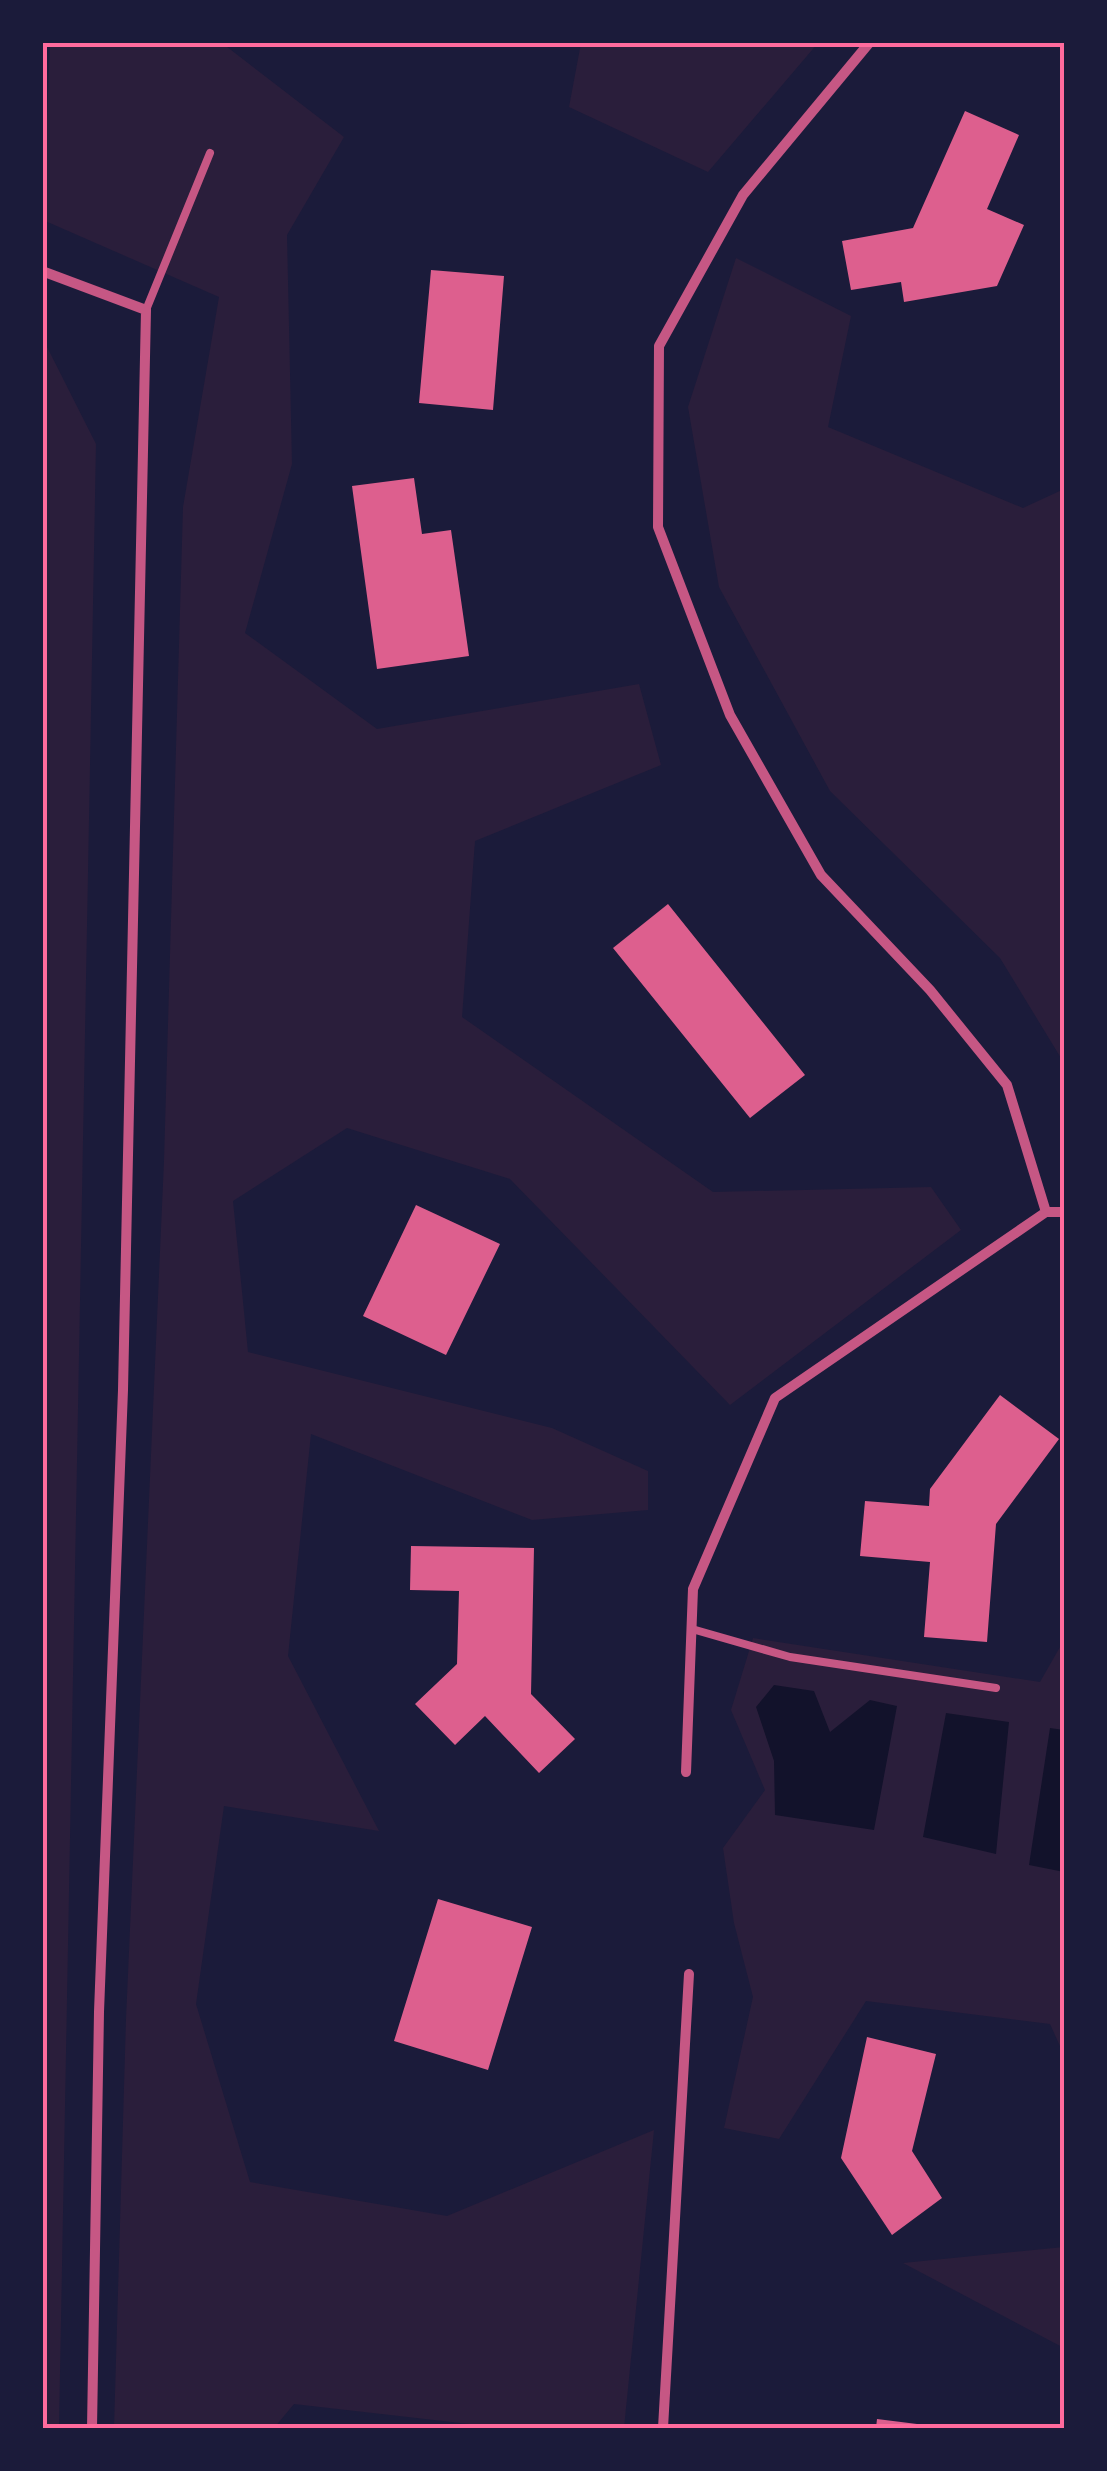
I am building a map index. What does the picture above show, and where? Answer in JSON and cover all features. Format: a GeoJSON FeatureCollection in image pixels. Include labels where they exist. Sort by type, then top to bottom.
{"type":"FeatureCollection","features":[{"type":"Feature","properties":{"kind":"street"},"geometry":{"type":"LineString","coordinates":[[870,42],[743,195],[659,346],[658,527],[730,715],[820,875],[930,990],[1007,1085],[1046,1212]]}},
{"type":"Feature","properties":{"kind":"street"},"geometry":{"type":"LineString","coordinates":[[42,271],[146,310],[123,1390],[99,2012],[92,2428]]}},
{"type":"Feature","properties":{"kind":"street"},"geometry":{"type":"LineString","coordinates":[[686,1772],[693,1589],[775,1398],[1046,1212],[1064,1212]]}},
{"type":"Feature","properties":{"kind":"street"},"geometry":{"type":"LineString","coordinates":[[662,2428],[689,1974]]}},
{"type":"Feature","properties":{"kind":"lane"},"geometry":{"type":"LineString","coordinates":[[146,310],[210,153]]}},
{"type":"Feature","properties":{"kind":"lane"},"geometry":{"type":"LineString","coordinates":[[692,1629],[790,1657],[996,1688]]}},
{"type":"Feature","properties":{"kind":"shaded area"},"geometry":{"type":"Polygon","coordinates":[[[581,42],[818,43],[708,172],[569,107],[581,42]]]}},
{"type":"Feature","properties":{"kind":"shaded area"},"geometry":{"type":"Polygon","coordinates":[[[50,43],[222,43],[344,137],[287,235],[292,464],[245,633],[377,729],[639,684],[661,765],[475,841],[462,1017],[713,1192],[931,1187],[961,1230],[730,1405],[510,1179],[347,1128],[233,1201],[248,1352],[552,1428],[648,1471],[648,1510],[532,1520],[311,1434],[288,1656],[379,1831],[224,1806],[196,2004],[250,2182],[447,2216],[654,2130],[624,2428],[504,2428],[294,2404],[274,2428],[114,2428],[126,2019],[164,1161],[183,507],[219,297],[43,220],[50,43]]]}},
{"type":"Feature","properties":{"kind":"shaded area"},"geometry":{"type":"Polygon","coordinates":[[[736,258],[851,316],[828,427],[1023,508],[1064,489],[1064,1063],[1000,958],[830,791],[719,587],[688,407],[736,258]]]}},
{"type":"Feature","properties":{"kind":"shaded area"},"geometry":{"type":"Polygon","coordinates":[[[42,337],[96,444],[59,2428],[42,2428],[42,337]]]}},
{"type":"Feature","properties":{"kind":"shaded area"},"geometry":{"type":"Polygon","coordinates":[[[753,1638],[1040,1682],[1064,1640],[1064,2055],[1050,2024],[866,2001],[779,2139],[724,2128],[753,1997],[734,1923],[723,1848],[765,1790],[731,1710],[753,1638]]]}},
{"type":"Feature","properties":{"kind":"shaded area"},"geometry":{"type":"Polygon","coordinates":[[[774,1685],[814,1691],[830,1732],[870,1700],[897,1706],[874,1830],[775,1815],[774,1761],[756,1707],[774,1685]]]}},
{"type":"Feature","properties":{"kind":"shaded area"},"geometry":{"type":"Polygon","coordinates":[[[946,1713],[1009,1722],[996,1854],[923,1837],[946,1713]]]}},
{"type":"Feature","properties":{"kind":"shaded area"},"geometry":{"type":"Polygon","coordinates":[[[1050,1728],[1064,1730],[1064,1872],[1029,1865],[1050,1728]]]}},
{"type":"Feature","properties":{"kind":"shaded area"},"geometry":{"type":"Polygon","coordinates":[[[1064,2247],[1064,2348],[903,2263],[1064,2247]]]}},
{"type":"Feature","properties":{"kind":"building"},"geometry":{"type":"Polygon","coordinates":[[[965,111],[1019,135],[987,209],[1024,225],[997,286],[904,302],[901,282],[851,290],[842,241],[913,228],[965,111]]]}},
{"type":"Feature","properties":{"kind":"building"},"geometry":{"type":"Polygon","coordinates":[[[431,270],[504,276],[493,410],[419,403],[431,270]]]}},
{"type":"Feature","properties":{"kind":"building"},"geometry":{"type":"Polygon","coordinates":[[[414,478],[422,534],[451,530],[469,656],[377,669],[352,486],[414,478]]]}},
{"type":"Feature","properties":{"kind":"building"},"geometry":{"type":"Polygon","coordinates":[[[668,904],[805,1075],[750,1118],[613,948],[668,904]]]}},
{"type":"Feature","properties":{"kind":"building"},"geometry":{"type":"Polygon","coordinates":[[[416,1205],[500,1244],[446,1355],[363,1316],[416,1205]]]}},
{"type":"Feature","properties":{"kind":"building"},"geometry":{"type":"Polygon","coordinates":[[[1000,1395],[1059,1439],[996,1524],[987,1642],[924,1637],[930,1562],[860,1556],[865,1501],[929,1506],[930,1489],[1000,1395]]]}},
{"type":"Feature","properties":{"kind":"building"},"geometry":{"type":"Polygon","coordinates":[[[411,1546],[534,1548],[531,1694],[575,1739],[539,1773],[485,1716],[455,1745],[415,1704],[457,1664],[459,1591],[410,1590],[411,1546]]]}},
{"type":"Feature","properties":{"kind":"building"},"geometry":{"type":"Polygon","coordinates":[[[438,1899],[532,1927],[488,2070],[394,2041],[438,1899]]]}},
{"type":"Feature","properties":{"kind":"building"},"geometry":{"type":"Polygon","coordinates":[[[867,2037],[936,2054],[912,2151],[942,2198],[892,2235],[841,2158],[867,2037]]]}},
{"type":"Feature","properties":{"kind":"building"},"geometry":{"type":"Polygon","coordinates":[[[877,2419],[933,2426],[933,2428],[876,2428],[877,2419]]]}}]}
